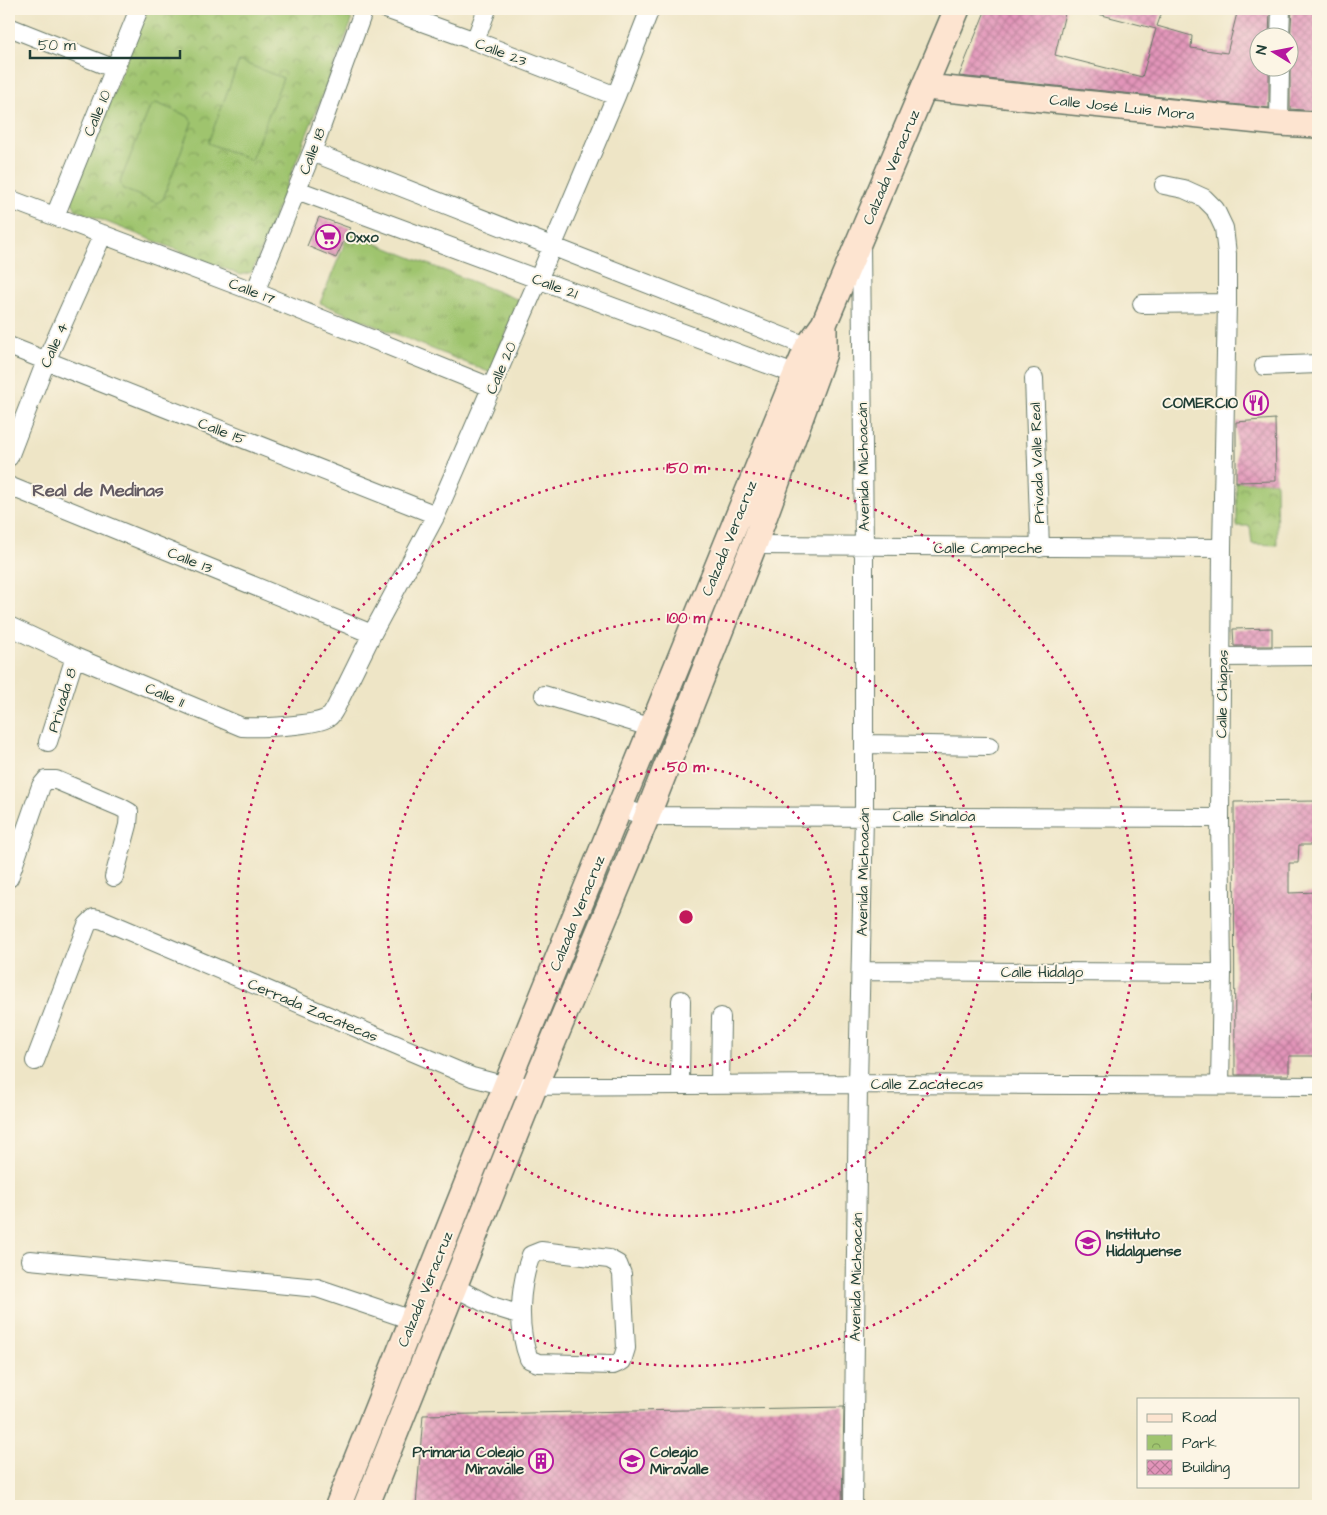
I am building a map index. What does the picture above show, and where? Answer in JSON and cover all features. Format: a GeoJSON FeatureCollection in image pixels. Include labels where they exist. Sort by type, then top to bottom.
{"type":"FeatureCollection","features":[{"type":"Feature","properties":{"kind":"street","name":"Calle 10"},"geometry":{"type":"LineString","coordinates":[[55,216],[139,9]]}},
{"type":"Feature","properties":{"kind":"street","name":"Calle 18"},"geometry":{"type":"LineString","coordinates":[[255,292],[312,152],[364,9]]}},
{"type":"Feature","properties":{"kind":"street","name":"Calle 23"},"geometry":{"type":"LineString","coordinates":[[386,9],[475,41],[616,96]]}},
{"type":"Feature","properties":{"kind":"street"},"geometry":{"type":"LineString","coordinates":[[475,41],[487,9]]}},
{"type":"Feature","properties":{"kind":"street","name":"Calle 20"},"geometry":{"type":"LineString","coordinates":[[329,717],[336,707],[372,634],[436,515],[493,388],[616,96],[650,9]]}},
{"type":"Feature","properties":{"kind":"street","name":"Calzada Veracruz"},"geometry":{"type":"LineString","coordinates":[[338,1506],[506,1086],[653,728],[805,378],[824,324],[926,87],[957,9]]}},
{"type":"Feature","properties":{"kind":"street"},"geometry":{"type":"LineString","coordinates":[[1280,28],[1281,9]]}},
{"type":"Feature","properties":{"kind":"street"},"geometry":{"type":"LineString","coordinates":[[9,27],[115,69]]}},
{"type":"Feature","properties":{"kind":"street"},"geometry":{"type":"LineString","coordinates":[[1279,123],[1280,78]]}},
{"type":"Feature","properties":{"kind":"street","name":"Calle José Luis Mora"},"geometry":{"type":"LineString","coordinates":[[926,87],[1279,123],[1318,125]]}},
{"type":"Feature","properties":{"kind":"street"},"geometry":{"type":"LineString","coordinates":[[312,152],[816,349]]}},
{"type":"Feature","properties":{"kind":"street","name":"Calle Chiapas"},"geometry":{"type":"LineString","coordinates":[[1164,185],[1184,189],[1204,198],[1215,209],[1224,228],[1227,254],[1228,303],[1222,548],[1220,818],[1222,973],[1220,1085]]}},
{"type":"Feature","properties":{"kind":"street","name":"Calle 21"},"geometry":{"type":"LineString","coordinates":[[297,190],[805,378]]}},
{"type":"Feature","properties":{"kind":"street","name":"Calle 17"},"geometry":{"type":"LineString","coordinates":[[9,199],[255,292],[493,388]]}},
{"type":"Feature","properties":{"kind":"street","name":"Calle 4"},"geometry":{"type":"LineString","coordinates":[[9,457],[46,361],[103,234]]}},
{"type":"Feature","properties":{"kind":"street","name":"Avenida Michoacán"},"geometry":{"type":"LineString","coordinates":[[853,1506],[858,1084],[864,816],[861,238]]}},
{"type":"Feature","properties":{"kind":"street"},"geometry":{"type":"LineString","coordinates":[[1142,304],[1228,303]]}},
{"type":"Feature","properties":{"kind":"street","name":"Calle 15"},"geometry":{"type":"LineString","coordinates":[[9,346],[436,515]]}},
{"type":"Feature","properties":{"kind":"street"},"geometry":{"type":"LineString","coordinates":[[1264,366],[1318,364]]}},
{"type":"Feature","properties":{"kind":"street","name":"Calzada Veracruz"},"geometry":{"type":"LineString","coordinates":[[366,1506],[535,1085],[647,816],[754,545],[805,378]]}},
{"type":"Feature","properties":{"kind":"street","name":"Privada Valle Real"},"geometry":{"type":"LineString","coordinates":[[1034,378],[1040,548]]}},
{"type":"Feature","properties":{"kind":"street","name":"Calle 13"},"geometry":{"type":"LineString","coordinates":[[9,486],[372,634]]}},
{"type":"Feature","properties":{"kind":"street","name":"Calle Campeche"},"geometry":{"type":"LineString","coordinates":[[754,545],[1222,548]]}},
{"type":"Feature","properties":{"kind":"street","name":"Calle 11"},"geometry":{"type":"LineString","coordinates":[[9,626],[75,657],[242,727],[269,727],[314,722],[329,717]]}},
{"type":"Feature","properties":{"kind":"street"},"geometry":{"type":"LineString","coordinates":[[1222,657],[1318,656]]}},
{"type":"Feature","properties":{"kind":"street","name":"Privada 8"},"geometry":{"type":"LineString","coordinates":[[48,742],[75,657]]}},
{"type":"Feature","properties":{"kind":"street"},"geometry":{"type":"LineString","coordinates":[[544,695],[653,728]]}},
{"type":"Feature","properties":{"kind":"street"},"geometry":{"type":"LineString","coordinates":[[864,744],[989,746]]}},
{"type":"Feature","properties":{"kind":"street"},"geometry":{"type":"LineString","coordinates":[[9,878],[41,786],[46,780],[56,780],[129,812],[128,825],[114,877]]}},
{"type":"Feature","properties":{"kind":"street","name":"Calle Sinaloa"},"geometry":{"type":"LineString","coordinates":[[620,808],[647,816],[1220,818]]}},
{"type":"Feature","properties":{"kind":"street","name":"Cerrada Zacatecas"},"geometry":{"type":"LineString","coordinates":[[35,1061],[87,925],[94,918],[103,920],[472,1077],[506,1086],[535,1085]]}},
{"type":"Feature","properties":{"kind":"street","name":"Calle Hidalgo"},"geometry":{"type":"LineString","coordinates":[[862,971],[1222,973]]}},
{"type":"Feature","properties":{"kind":"street"},"geometry":{"type":"LineString","coordinates":[[680,1085],[681,1000]]}},
{"type":"Feature","properties":{"kind":"street"},"geometry":{"type":"LineString","coordinates":[[720,1085],[721,1017]]}},
{"type":"Feature","properties":{"kind":"street","name":"Calle Zacatecas"},"geometry":{"type":"LineString","coordinates":[[535,1085],[1318,1086]]}},
{"type":"Feature","properties":{"kind":"street"},"geometry":{"type":"LineString","coordinates":[[541,1251],[609,1258],[618,1264],[622,1274],[626,1348],[622,1361],[613,1365],[538,1363],[529,1360],[525,1348],[521,1315],[526,1268],[531,1256],[541,1251]]}},
{"type":"Feature","properties":{"kind":"street"},"geometry":{"type":"LineString","coordinates":[[30,1260],[317,1288],[412,1320]]}},
{"type":"Feature","properties":{"kind":"street"},"geometry":{"type":"LineString","coordinates":[[454,1287],[489,1305],[521,1315]]}},
{"type":"Feature","properties":{"kind":"street"},"geometry":{"type":"LineString","coordinates":[[377,1407],[400,1421]]}},
{"type":"Feature","properties":{"kind":"street"},"geometry":{"type":"LineString","coordinates":[[353,1469],[375,1483]]}},
{"type":"Feature","properties":{"kind":"green space"},"geometry":{"type":"Polygon","coordinates":[[[147,9],[345,9],[352,21],[252,272],[241,275],[76,210],[71,200],[147,9]]]}},
{"type":"Feature","properties":{"kind":"green space"},"geometry":{"type":"Polygon","coordinates":[[[239,61],[283,78],[251,160],[208,143],[239,61]]]}},
{"type":"Feature","properties":{"kind":"green space"},"geometry":{"type":"Polygon","coordinates":[[[156,103],[188,116],[192,122],[163,199],[157,203],[123,189],[120,182],[150,107],[156,103]]]}},
{"type":"Feature","properties":{"kind":"green space"},"geometry":{"type":"Polygon","coordinates":[[[349,233],[519,300],[491,373],[320,303],[349,233]]]}},
{"type":"Feature","properties":{"kind":"green space"},"geometry":{"type":"Polygon","coordinates":[[[1276,481],[1277,545],[1252,544],[1250,526],[1237,526],[1236,482],[1276,481]]]}},
{"type":"Feature","properties":{"kind":"building"},"geometry":{"type":"Polygon","coordinates":[[[986,9],[1066,9],[1055,55],[1142,77],[1156,29],[1098,14],[1099,9],[1163,9],[1157,26],[1192,36],[1191,48],[1227,53],[1238,9],[1270,9],[1269,28],[1250,28],[1250,78],[1269,78],[1269,108],[959,76],[986,9]]]}},
{"type":"Feature","properties":{"kind":"building"},"geometry":{"type":"Polygon","coordinates":[[[1292,9],[1318,9],[1318,111],[1290,109],[1290,78],[1300,78],[1300,28],[1291,28],[1292,9]]]}},
{"type":"Feature","properties":{"kind":"building","name":"Oxxo"},"geometry":{"type":"Polygon","coordinates":[[[319,217],[350,228],[336,258],[307,246],[319,217]]]}},
{"type":"Feature","properties":{"kind":"building"},"geometry":{"type":"Polygon","coordinates":[[[1275,419],[1276,481],[1236,482],[1236,422],[1275,419]]]}},
{"type":"Feature","properties":{"kind":"building"},"geometry":{"type":"Polygon","coordinates":[[[1272,628],[1272,646],[1234,646],[1233,629],[1272,628]]]}},
{"type":"Feature","properties":{"kind":"building"},"geometry":{"type":"Polygon","coordinates":[[[1318,801],[1317,845],[1299,845],[1298,863],[1289,863],[1289,893],[1318,892],[1318,991],[1313,991],[1314,1028],[1318,1028],[1318,1056],[1289,1056],[1289,1075],[1235,1075],[1234,802],[1318,801]]]}},
{"type":"Feature","properties":{"kind":"building","name":"Colegio Miravalle"},"geometry":{"type":"Polygon","coordinates":[[[844,1407],[842,1506],[416,1506],[423,1415],[844,1407]]]}},
{"type":"Feature","properties":{"kind":"place","name":"Oxxo"},"geometry":{"type":"Point","coordinates":[328,237]}},
{"type":"Feature","properties":{"kind":"place","name":"COMERCIO"},"geometry":{"type":"Point","coordinates":[1256,403]}},
{"type":"Feature","properties":{"kind":"place","name":"Instituto Hidalguense"},"geometry":{"type":"Point","coordinates":[1088,1243]}},
{"type":"Feature","properties":{"kind":"place","name":"Primaria Colegio Miravalle"},"geometry":{"type":"Point","coordinates":[541,1461]}},
{"type":"Feature","properties":{"kind":"place","name":"Colegio Miravalle"},"geometry":{"type":"Point","coordinates":[632,1461]}},
{"type":"Feature","properties":{"kind":"district","name":"Real de Medinas"},"geometry":{"type":"Point","coordinates":[98,490]}}]}
